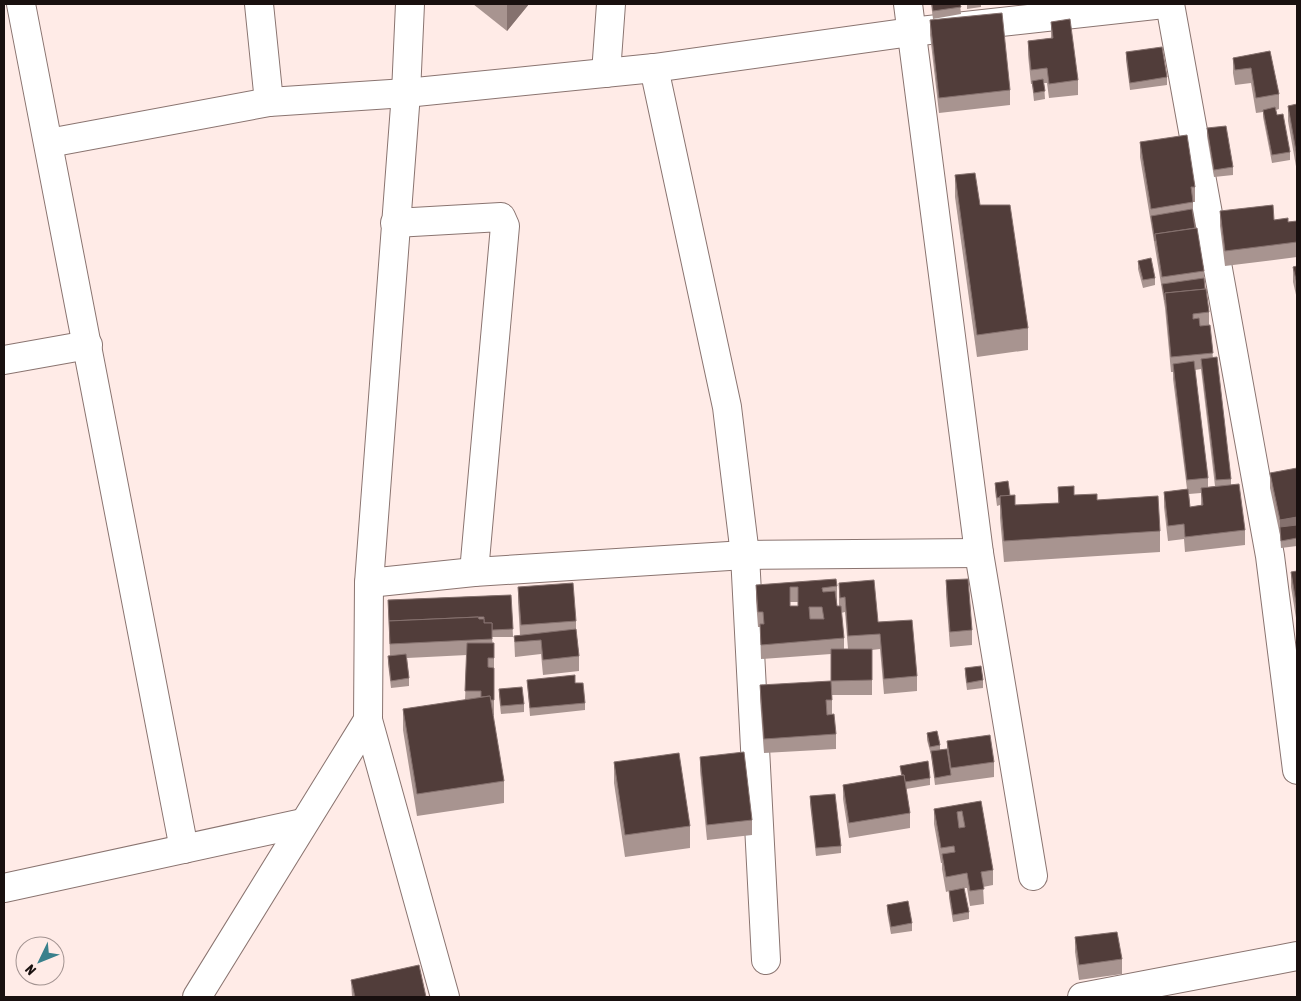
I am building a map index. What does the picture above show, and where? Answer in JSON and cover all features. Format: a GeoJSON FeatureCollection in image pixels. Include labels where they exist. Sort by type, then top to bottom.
{"type":"FeatureCollection","features":[{"type":"Feature","properties":{"kind":"street"},"geometry":{"type":"LineString","coordinates":[[21,4],[184,849]]}},
{"type":"Feature","properties":{"kind":"street"},"geometry":{"type":"LineString","coordinates":[[259,4],[268,102]]}},
{"type":"Feature","properties":{"kind":"street"},"geometry":{"type":"LineString","coordinates":[[410,4],[406,93],[369,582],[368,720],[445,997]]}},
{"type":"Feature","properties":{"kind":"street"},"geometry":{"type":"LineString","coordinates":[[606,72],[611,4]]}},
{"type":"Feature","properties":{"kind":"street"},"geometry":{"type":"LineString","coordinates":[[908,4],[979,553],[1034,876]]}},
{"type":"Feature","properties":{"kind":"street"},"geometry":{"type":"LineString","coordinates":[[49,143],[268,102],[406,93],[654,68],[911,32],[1164,4]]}},
{"type":"Feature","properties":{"kind":"street"},"geometry":{"type":"LineString","coordinates":[[1170,4],[1270,556],[1290,648],[1297,770]]}},
{"type":"Feature","properties":{"kind":"street"},"geometry":{"type":"LineString","coordinates":[[654,68],[727,407],[746,555],[766,960]]}},
{"type":"Feature","properties":{"kind":"street"},"geometry":{"type":"LineString","coordinates":[[395,223],[501,217],[505,226],[474,572]]}},
{"type":"Feature","properties":{"kind":"street"},"geometry":{"type":"LineString","coordinates":[[4,360],[88,345]]}},
{"type":"Feature","properties":{"kind":"street"},"geometry":{"type":"LineString","coordinates":[[369,582],[474,572],[746,555],[979,553]]}},
{"type":"Feature","properties":{"kind":"street"},"geometry":{"type":"LineString","coordinates":[[197,997],[368,720]]}},
{"type":"Feature","properties":{"kind":"street"},"geometry":{"type":"LineString","coordinates":[[4,888],[303,823]]}},
{"type":"Feature","properties":{"kind":"street"},"geometry":{"type":"LineString","coordinates":[[1082,997],[1297,956]]}},
{"type":"Feature","properties":{"kind":"building"},"geometry":{"type":"Polygon","coordinates":[[[932,4],[960,4],[961,7],[933,11],[932,4]]]}},
{"type":"Feature","properties":{"kind":"building"},"geometry":{"type":"Polygon","coordinates":[[[1002,13],[1010,90],[939,98],[930,20],[1002,13]]]}},
{"type":"Feature","properties":{"kind":"building"},"geometry":{"type":"Polygon","coordinates":[[[1070,19],[1078,80],[1049,84],[1047,68],[1031,70],[1028,41],[1053,38],[1051,22],[1070,19]]]}},
{"type":"Feature","properties":{"kind":"building"},"geometry":{"type":"Polygon","coordinates":[[[1162,47],[1167,77],[1130,83],[1126,52],[1162,47]]]}},
{"type":"Feature","properties":{"kind":"building"},"geometry":{"type":"Polygon","coordinates":[[[1270,51],[1279,94],[1256,98],[1251,68],[1235,70],[1233,58],[1270,51]]]}},
{"type":"Feature","properties":{"kind":"building"},"geometry":{"type":"Polygon","coordinates":[[[1043,79],[1045,91],[1034,93],[1032,81],[1043,79]]]}},
{"type":"Feature","properties":{"kind":"building"},"geometry":{"type":"Polygon","coordinates":[[[1297,104],[1297,157],[1288,106],[1297,104]]]}},
{"type":"Feature","properties":{"kind":"building"},"geometry":{"type":"Polygon","coordinates":[[[1275,107],[1277,115],[1283,114],[1290,152],[1272,155],[1263,110],[1275,107]]]}},
{"type":"Feature","properties":{"kind":"building"},"geometry":{"type":"Polygon","coordinates":[[[1226,126],[1233,167],[1214,170],[1207,128],[1226,126]]]}},
{"type":"Feature","properties":{"kind":"building"},"geometry":{"type":"Polygon","coordinates":[[[1187,135],[1195,187],[1191,187],[1193,202],[1151,209],[1140,142],[1187,135]]]}},
{"type":"Feature","properties":{"kind":"building"},"geometry":{"type":"Polygon","coordinates":[[[975,173],[980,205],[1010,205],[1028,328],[977,335],[955,175],[975,173]]]}},
{"type":"Feature","properties":{"kind":"building"},"geometry":{"type":"Polygon","coordinates":[[[1273,205],[1274,220],[1288,218],[1288,222],[1297,221],[1297,242],[1225,251],[1220,211],[1273,205]]]}},
{"type":"Feature","properties":{"kind":"building"},"geometry":{"type":"Polygon","coordinates":[[[1192,209],[1195,228],[1155,234],[1155,241],[1151,216],[1192,209]]]}},
{"type":"Feature","properties":{"kind":"building"},"geometry":{"type":"Polygon","coordinates":[[[1197,228],[1204,271],[1162,277],[1155,234],[1197,228]]]}},
{"type":"Feature","properties":{"kind":"building"},"geometry":{"type":"Polygon","coordinates":[[[1151,258],[1155,278],[1143,280],[1138,261],[1151,258]]]}},
{"type":"Feature","properties":{"kind":"building"},"geometry":{"type":"Polygon","coordinates":[[[1297,266],[1297,284],[1293,267],[1297,266]]]}},
{"type":"Feature","properties":{"kind":"building"},"geometry":{"type":"Polygon","coordinates":[[[1204,278],[1205,289],[1165,293],[1165,300],[1162,284],[1204,278]]]}},
{"type":"Feature","properties":{"kind":"building"},"geometry":{"type":"Polygon","coordinates":[[[1206,289],[1209,312],[1193,314],[1193,319],[1199,318],[1200,326],[1210,325],[1213,353],[1171,357],[1165,293],[1206,289]]]}},
{"type":"Feature","properties":{"kind":"building"},"geometry":{"type":"Polygon","coordinates":[[[1217,357],[1231,479],[1216,480],[1201,359],[1217,357]]]}},
{"type":"Feature","properties":{"kind":"building"},"geometry":{"type":"Polygon","coordinates":[[[1194,361],[1208,478],[1187,480],[1173,364],[1194,361]]]}},
{"type":"Feature","properties":{"kind":"building"},"geometry":{"type":"Polygon","coordinates":[[[1297,468],[1297,517],[1280,520],[1270,473],[1297,468]]]}},
{"type":"Feature","properties":{"kind":"building"},"geometry":{"type":"Polygon","coordinates":[[[1008,481],[1010,496],[1000,496],[997,498],[995,483],[1008,481]]]}},
{"type":"Feature","properties":{"kind":"building"},"geometry":{"type":"Polygon","coordinates":[[[1239,484],[1245,530],[1185,537],[1184,524],[1168,526],[1164,492],[1188,489],[1190,507],[1203,505],[1201,488],[1239,484]]]}},
{"type":"Feature","properties":{"kind":"building"},"geometry":{"type":"Polygon","coordinates":[[[1074,486],[1074,495],[1097,494],[1097,500],[1158,496],[1160,531],[1004,541],[1000,496],[1015,495],[1015,505],[1059,503],[1058,487],[1074,486]]]}},
{"type":"Feature","properties":{"kind":"building"},"geometry":{"type":"Polygon","coordinates":[[[1297,525],[1297,538],[1281,541],[1280,527],[1297,525]]]}},
{"type":"Feature","properties":{"kind":"building"},"geometry":{"type":"Polygon","coordinates":[[[1297,571],[1297,609],[1291,572],[1297,571]]]}},
{"type":"Feature","properties":{"kind":"building"},"geometry":{"type":"Polygon","coordinates":[[[836,579],[837,586],[822,588],[823,592],[835,591],[837,606],[841,606],[844,638],[761,645],[760,624],[764,624],[763,612],[758,612],[756,585],[836,579]],[[790,587],[790,606],[798,606],[798,587],[790,587]],[[809,607],[810,619],[824,619],[822,607],[809,607]]]}},
{"type":"Feature","properties":{"kind":"building"},"geometry":{"type":"Polygon","coordinates":[[[968,579],[972,630],[950,632],[946,580],[968,579]]]}},
{"type":"Feature","properties":{"kind":"building"},"geometry":{"type":"Polygon","coordinates":[[[874,580],[878,622],[912,620],[917,676],[884,679],[880,634],[848,636],[845,597],[840,598],[839,583],[874,580]]]}},
{"type":"Feature","properties":{"kind":"building"},"geometry":{"type":"Polygon","coordinates":[[[573,583],[576,621],[521,625],[518,587],[573,583]]]}},
{"type":"Feature","properties":{"kind":"building"},"geometry":{"type":"Polygon","coordinates":[[[511,595],[513,629],[492,630],[492,623],[484,623],[484,617],[389,621],[388,600],[511,595]]]}},
{"type":"Feature","properties":{"kind":"building"},"geometry":{"type":"Polygon","coordinates":[[[478,617],[479,619],[484,619],[484,623],[492,623],[492,639],[390,644],[389,621],[478,617]]]}},
{"type":"Feature","properties":{"kind":"building"},"geometry":{"type":"Polygon","coordinates":[[[576,629],[579,656],[543,660],[541,640],[515,642],[514,636],[576,629]]]}},
{"type":"Feature","properties":{"kind":"building"},"geometry":{"type":"Polygon","coordinates":[[[467,643],[494,643],[494,658],[488,658],[488,667],[494,668],[494,700],[490,700],[490,696],[481,697],[481,691],[465,691],[467,643]]]}},
{"type":"Feature","properties":{"kind":"building"},"geometry":{"type":"Polygon","coordinates":[[[831,649],[872,649],[872,680],[831,681],[831,649]]]}},
{"type":"Feature","properties":{"kind":"building"},"geometry":{"type":"Polygon","coordinates":[[[406,654],[409,678],[391,681],[388,656],[406,654]]]}},
{"type":"Feature","properties":{"kind":"building"},"geometry":{"type":"Polygon","coordinates":[[[981,666],[983,680],[967,683],[965,668],[981,666]]]}},
{"type":"Feature","properties":{"kind":"building"},"geometry":{"type":"Polygon","coordinates":[[[575,675],[575,683],[583,683],[585,703],[530,708],[527,680],[575,675]]]}},
{"type":"Feature","properties":{"kind":"building"},"geometry":{"type":"Polygon","coordinates":[[[831,681],[832,700],[826,700],[827,715],[834,714],[836,734],[764,739],[760,685],[831,681]]]}},
{"type":"Feature","properties":{"kind":"building"},"geometry":{"type":"Polygon","coordinates":[[[522,687],[524,704],[501,706],[499,689],[522,687]]]}},
{"type":"Feature","properties":{"kind":"building"},"geometry":{"type":"Polygon","coordinates":[[[490,696],[504,781],[417,794],[403,709],[490,696]]]}},
{"type":"Feature","properties":{"kind":"building"},"geometry":{"type":"Polygon","coordinates":[[[937,731],[940,745],[930,747],[927,733],[937,731]]]}},
{"type":"Feature","properties":{"kind":"building"},"geometry":{"type":"Polygon","coordinates":[[[990,735],[994,762],[951,768],[947,741],[990,735]]]}},
{"type":"Feature","properties":{"kind":"building"},"geometry":{"type":"Polygon","coordinates":[[[947,749],[951,775],[935,778],[931,751],[947,749]]]}},
{"type":"Feature","properties":{"kind":"building"},"geometry":{"type":"Polygon","coordinates":[[[744,752],[752,820],[707,825],[700,757],[744,752]]]}},
{"type":"Feature","properties":{"kind":"building"},"geometry":{"type":"Polygon","coordinates":[[[679,753],[690,826],[625,835],[614,762],[679,753]]]}},
{"type":"Feature","properties":{"kind":"building"},"geometry":{"type":"Polygon","coordinates":[[[928,761],[930,778],[905,782],[900,766],[928,761]]]}},
{"type":"Feature","properties":{"kind":"building"},"geometry":{"type":"Polygon","coordinates":[[[904,775],[910,813],[849,823],[843,785],[904,775]]]}},
{"type":"Feature","properties":{"kind":"building"},"geometry":{"type":"Polygon","coordinates":[[[835,794],[841,846],[816,848],[810,796],[835,794]]]}},
{"type":"Feature","properties":{"kind":"building"},"geometry":{"type":"Polygon","coordinates":[[[981,801],[993,870],[981,872],[984,889],[970,891],[967,873],[946,877],[942,854],[955,852],[954,846],[941,848],[934,809],[981,801]],[[962,811],[957,812],[959,828],[965,827],[962,811]]]}},
{"type":"Feature","properties":{"kind":"building"},"geometry":{"type":"Polygon","coordinates":[[[964,888],[969,912],[953,915],[949,891],[964,888]]]}},
{"type":"Feature","properties":{"kind":"building"},"geometry":{"type":"Polygon","coordinates":[[[908,901],[912,923],[891,927],[887,905],[908,901]]]}},
{"type":"Feature","properties":{"kind":"building"},"geometry":{"type":"Polygon","coordinates":[[[1117,932],[1122,959],[1079,965],[1075,937],[1117,932]]]}},
{"type":"Feature","properties":{"kind":"building"},"geometry":{"type":"Polygon","coordinates":[[[419,965],[426,997],[355,997],[351,980],[419,965]]]}}]}
